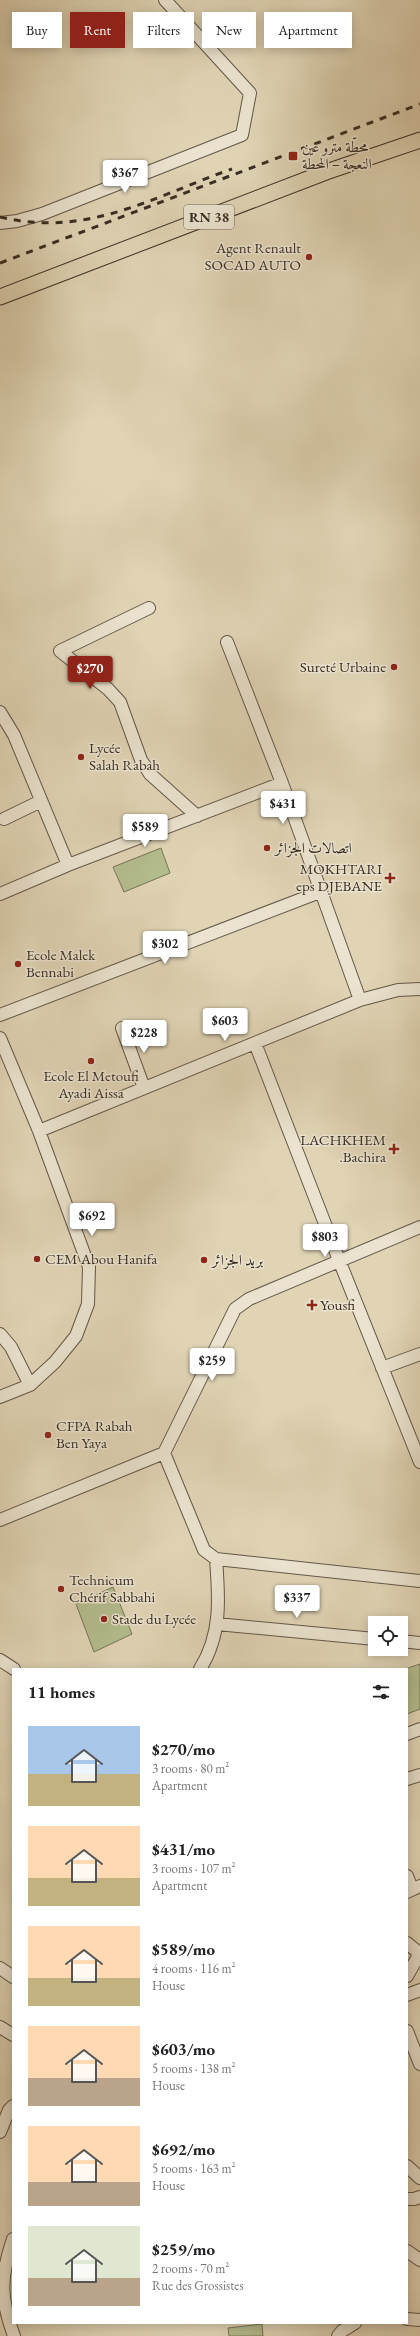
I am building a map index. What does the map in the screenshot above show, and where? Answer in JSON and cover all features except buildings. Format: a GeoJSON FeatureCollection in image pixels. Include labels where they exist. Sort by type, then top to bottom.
{"type":"FeatureCollection","features":[{"type":"Feature","properties":{"kind":"main road","name":"RN 38"},"geometry":{"type":"LineString","coordinates":[[0,297],[326,172],[420,140]]}},
{"type":"Feature","properties":{"kind":"main road","name":"RN 38"},"geometry":{"type":"LineString","coordinates":[[0,305],[329,179],[420,148]]}},
{"type":"Feature","properties":{"kind":"street"},"geometry":{"type":"LineString","coordinates":[[0,223],[17,221],[42,214],[242,136],[250,93],[165,0]]}},
{"type":"Feature","properties":{"kind":"street"},"geometry":{"type":"LineString","coordinates":[[148,608],[60,651],[108,689],[120,702],[141,760],[150,774],[197,816]]}},
{"type":"Feature","properties":{"kind":"street"},"geometry":{"type":"LineString","coordinates":[[227,642],[282,783],[360,1000]]}},
{"type":"Feature","properties":{"kind":"street"},"geometry":{"type":"LineString","coordinates":[[0,712],[14,735],[68,865]]}},
{"type":"Feature","properties":{"kind":"street"},"geometry":{"type":"LineString","coordinates":[[0,894],[68,865],[282,783]]}},
{"type":"Feature","properties":{"kind":"street"},"geometry":{"type":"LineString","coordinates":[[4,819],[41,801]]}},
{"type":"Feature","properties":{"kind":"street"},"geometry":{"type":"LineString","coordinates":[[0,1015],[320,892]]}},
{"type":"Feature","properties":{"kind":"street"},"geometry":{"type":"LineString","coordinates":[[39,1131],[360,1000],[398,990],[420,989]]}},
{"type":"Feature","properties":{"kind":"street"},"geometry":{"type":"LineString","coordinates":[[122,1028],[144,1088]]}},
{"type":"Feature","properties":{"kind":"street"},"geometry":{"type":"LineString","coordinates":[[0,1038],[39,1131],[89,1267],[88,1304],[76,1336],[55,1362],[30,1385],[0,1397]]}},
{"type":"Feature","properties":{"kind":"street"},"geometry":{"type":"LineString","coordinates":[[255,1043],[339,1260],[420,1462]]}},
{"type":"Feature","properties":{"kind":"street"},"geometry":{"type":"LineString","coordinates":[[0,1520],[164,1453],[235,1309],[250,1299],[339,1260],[420,1228]]}},
{"type":"Feature","properties":{"kind":"street"},"geometry":{"type":"LineString","coordinates":[[0,1334],[5,1349],[30,1385]]}},
{"type":"Feature","properties":{"kind":"street"},"geometry":{"type":"LineString","coordinates":[[382,1368],[420,1354]]}},
{"type":"Feature","properties":{"kind":"street"},"geometry":{"type":"LineString","coordinates":[[164,1453],[204,1550],[216,1559],[420,1581]]}},
{"type":"Feature","properties":{"kind":"street"},"geometry":{"type":"LineString","coordinates":[[200,1668],[212,1644],[218,1624],[219,1600],[216,1559]]}},
{"type":"Feature","properties":{"kind":"street"},"geometry":{"type":"LineString","coordinates":[[218,1624],[368,1638]]}},
{"type":"Feature","properties":{"kind":"street"},"geometry":{"type":"LineString","coordinates":[[408,1642],[420,1643]]}},
{"type":"Feature","properties":{"kind":"street"},"geometry":{"type":"LineString","coordinates":[[0,1660],[12,1668]]}},
{"type":"Feature","properties":{"kind":"street"},"geometry":{"type":"LineString","coordinates":[[408,1734],[420,1729]]}},
{"type":"Feature","properties":{"kind":"street"},"geometry":{"type":"LineString","coordinates":[[408,1779],[420,1775]]}},
{"type":"Feature","properties":{"kind":"street"},"geometry":{"type":"LineString","coordinates":[[408,1878],[413,1889]]}},
{"type":"Feature","properties":{"kind":"street"},"geometry":{"type":"LineString","coordinates":[[408,1944],[420,1953],[408,1974]]}},
{"type":"Feature","properties":{"kind":"street"},"geometry":{"type":"LineString","coordinates":[[0,1968],[12,1976]]}},
{"type":"Feature","properties":{"kind":"street"},"geometry":{"type":"LineString","coordinates":[[408,1995],[420,1990]]}},
{"type":"Feature","properties":{"kind":"street"},"geometry":{"type":"LineString","coordinates":[[0,2026],[12,2034]]}},
{"type":"Feature","properties":{"kind":"street"},"geometry":{"type":"LineString","coordinates":[[408,2034],[420,2064]]}},
{"type":"Feature","properties":{"kind":"street"},"geometry":{"type":"LineString","coordinates":[[0,2132],[9,2110],[12,2107]]}},
{"type":"Feature","properties":{"kind":"street"},"geometry":{"type":"LineString","coordinates":[[408,2167],[420,2178]]}},
{"type":"Feature","properties":{"kind":"street"},"geometry":{"type":"LineString","coordinates":[[408,2199],[414,2199],[420,2196]]}},
{"type":"Feature","properties":{"kind":"street"},"geometry":{"type":"LineString","coordinates":[[12,2242],[1,2274],[3,2306],[11,2324],[14,2336]]}},
{"type":"Feature","properties":{"kind":"street"},"geometry":{"type":"LineString","coordinates":[[408,2251],[420,2260]]}},
{"type":"Feature","properties":{"kind":"street"},"geometry":{"type":"LineString","coordinates":[[408,2319],[420,2320]]}},
{"type":"Feature","properties":{"kind":"street"},"geometry":{"type":"LineString","coordinates":[[338,2336],[342,2331],[352,2324]]}},
{"type":"Feature","properties":{"kind":"green space"},"geometry":{"type":"Polygon","coordinates":[[[161,848],[170,873],[124,892],[113,867],[161,848]]]}},
{"type":"Feature","properties":{"kind":"green space","name":"Stade du Lycée"},"geometry":{"type":"Polygon","coordinates":[[[113,1587],[132,1634],[94,1652],[76,1604],[113,1587]]]}},
{"type":"Feature","properties":{"kind":"green space"},"geometry":{"type":"Polygon","coordinates":[[[420,1664],[420,1709],[408,1714],[408,1668],[420,1664]]]}},
{"type":"Feature","properties":{"kind":"green space"},"geometry":{"type":"Polygon","coordinates":[[[262,2324],[263,2336],[229,2336],[228,2328],[262,2324]]]}},
{"type":"Feature","properties":{"kind":"railway"},"geometry":{"type":"LineString","coordinates":[[0,263],[420,104]]}},
{"type":"Feature","properties":{"kind":"railway"},"geometry":{"type":"LineString","coordinates":[[0,217],[32,222],[62,222],[91,218],[147,202],[232,169]]}},
{"type":"Feature","properties":{"kind":"place","name":"محطّة مترو عين النعجة – المحطة"},"geometry":{"type":"Point","coordinates":[293,156]}},
{"type":"Feature","properties":{"kind":"place","name":"Agent Renault SOCAD AUTO"},"geometry":{"type":"Point","coordinates":[309,257]}},
{"type":"Feature","properties":{"kind":"place","name":"Sureté Urbaine"},"geometry":{"type":"Point","coordinates":[394,667]}},
{"type":"Feature","properties":{"kind":"place","name":"Lycée Salah Rabah"},"geometry":{"type":"Point","coordinates":[81,757]}},
{"type":"Feature","properties":{"kind":"place","name":"اتصالات الجزائر"},"geometry":{"type":"Point","coordinates":[267,848]}},
{"type":"Feature","properties":{"kind":"place","name":"MOKHTARI eps DJEBANE"},"geometry":{"type":"Point","coordinates":[390,878]}},
{"type":"Feature","properties":{"kind":"place","name":"Ecole Malek Bennabi"},"geometry":{"type":"Point","coordinates":[18,964]}},
{"type":"Feature","properties":{"kind":"place","name":"Ecole El Metoufi Ayadi Aissa"},"geometry":{"type":"Point","coordinates":[91,1061]}},
{"type":"Feature","properties":{"kind":"place","name":"LACHKHEM .Bachira"},"geometry":{"type":"Point","coordinates":[394,1149]}},
{"type":"Feature","properties":{"kind":"place","name":"CEM Abou Hanifa"},"geometry":{"type":"Point","coordinates":[37,1259]}},
{"type":"Feature","properties":{"kind":"place","name":"بريد الجزائر"},"geometry":{"type":"Point","coordinates":[204,1260]}},
{"type":"Feature","properties":{"kind":"place","name":"Yousfi"},"geometry":{"type":"Point","coordinates":[312,1305]}},
{"type":"Feature","properties":{"kind":"place","name":"CFPA Rabah Ben Yaya"},"geometry":{"type":"Point","coordinates":[48,1435]}},
{"type":"Feature","properties":{"kind":"place","name":"Technicum Chérif Sabbahi"},"geometry":{"type":"Point","coordinates":[61,1589]}},
{"type":"Feature","properties":{"kind":"place","name":"Stade du Lycée"},"geometry":{"type":"Point","coordinates":[104,1619]}}]}
